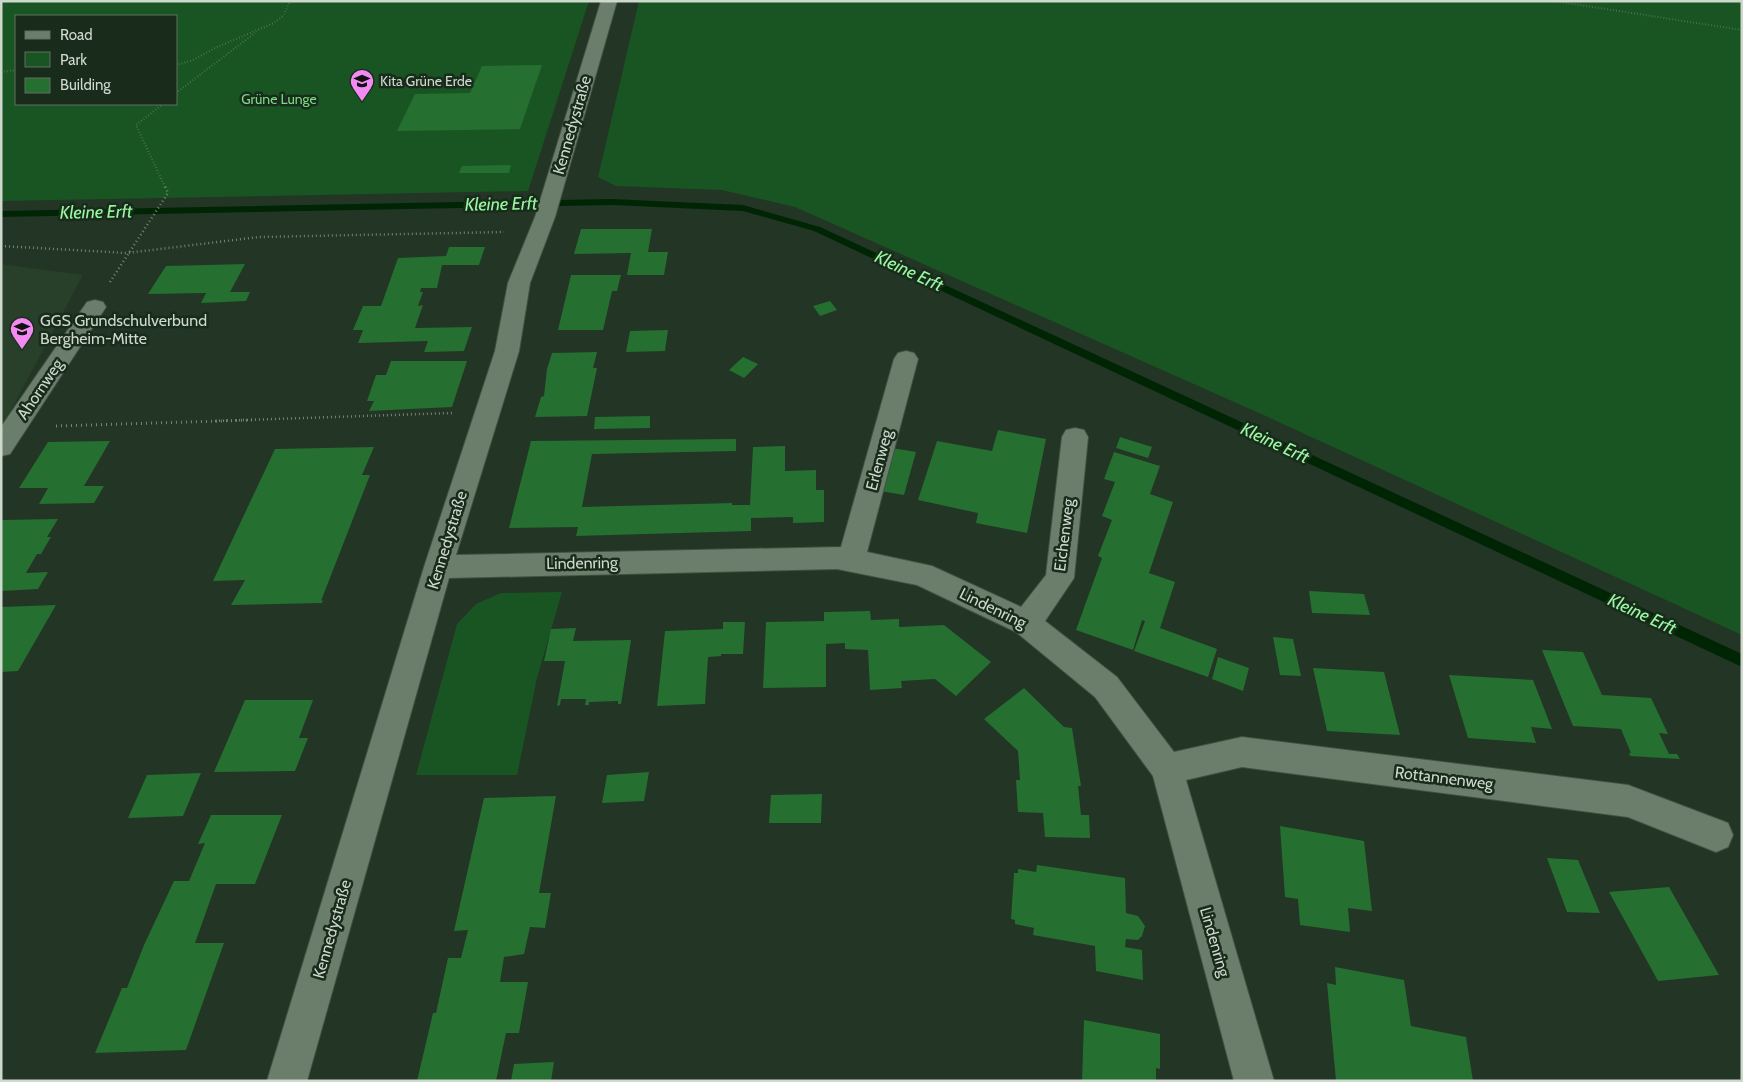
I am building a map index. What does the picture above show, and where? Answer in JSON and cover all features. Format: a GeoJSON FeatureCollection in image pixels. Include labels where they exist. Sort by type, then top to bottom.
{"type":"FeatureCollection","features":[{"type":"Feature","properties":{"kind":"street","name":"Kennedystraße"},"geometry":{"type":"LineString","coordinates":[[287,1081],[438,567],[507,351],[519,283],[543,224],[609,1]]}},
{"type":"Feature","properties":{"kind":"street","name":"Ahornweg"},"geometry":{"type":"LineString","coordinates":[[1,447],[95,307]]}},
{"type":"Feature","properties":{"kind":"street","name":"Erlenweg"},"geometry":{"type":"LineString","coordinates":[[851,560],[906,359]]}},
{"type":"Feature","properties":{"kind":"street","name":"Eichenweg"},"geometry":{"type":"LineString","coordinates":[[1026,623],[1060,578],[1075,437]]}},
{"type":"Feature","properties":{"kind":"street","name":"Lindenring"},"geometry":{"type":"LineString","coordinates":[[438,567],[837,558],[922,574],[1026,623],[1106,687],[1167,769],[1254,1081]]}},
{"type":"Feature","properties":{"kind":"street","name":"Rottannenweg"},"geometry":{"type":"LineString","coordinates":[[1167,769],[1242,752],[1628,802],[1716,835]]}},
{"type":"Feature","properties":{"kind":"path"},"geometry":{"type":"LineString","coordinates":[[178,64],[191,61],[217,47],[274,23],[284,15],[290,1]]}},
{"type":"Feature","properties":{"kind":"path"},"geometry":{"type":"LineString","coordinates":[[1554,1],[1742,30]]}},
{"type":"Feature","properties":{"kind":"path"},"geometry":{"type":"LineString","coordinates":[[178,91],[259,30]]}},
{"type":"Feature","properties":{"kind":"path"},"geometry":{"type":"LineString","coordinates":[[1,72],[15,70]]}},
{"type":"Feature","properties":{"kind":"path"},"geometry":{"type":"LineString","coordinates":[[127,253],[168,192],[136,125],[162,105]]}},
{"type":"Feature","properties":{"kind":"path"},"geometry":{"type":"LineString","coordinates":[[1,246],[127,253],[259,237],[543,224]]}},
{"type":"Feature","properties":{"kind":"path"},"geometry":{"type":"LineString","coordinates":[[15,427],[488,412]]}},
{"type":"Feature","properties":{"kind":"shaded area","name":"GGS Grundschulverbund Bergheim-Mitte"},"geometry":{"type":"Polygon","coordinates":[[[1,264],[83,275],[1,429],[1,264]]]}},
{"type":"Feature","properties":{"kind":"green space","name":"Grüne Lunge"},"geometry":{"type":"Polygon","coordinates":[[[1,1],[589,1],[528,191],[1,201],[1,1]]]}},
{"type":"Feature","properties":{"kind":"green space"},"geometry":{"type":"Polygon","coordinates":[[[639,1],[1742,1],[1742,635],[1268,417],[795,207],[722,190],[616,186],[598,177],[639,1]]]}},
{"type":"Feature","properties":{"kind":"green space"},"geometry":{"type":"Polygon","coordinates":[[[562,592],[537,678],[517,775],[416,775],[457,624],[476,604],[501,593],[562,592]]]}},
{"type":"Feature","properties":{"kind":"building"},"geometry":{"type":"Polygon","coordinates":[[[542,65],[520,129],[397,131],[415,94],[470,93],[482,66],[542,65]]]}},
{"type":"Feature","properties":{"kind":"building"},"geometry":{"type":"Polygon","coordinates":[[[511,165],[509,173],[459,173],[462,166],[511,165]]]}},
{"type":"Feature","properties":{"kind":"building"},"geometry":{"type":"Polygon","coordinates":[[[581,229],[652,229],[648,252],[668,252],[664,275],[627,275],[631,253],[574,254],[581,229]]]}},
{"type":"Feature","properties":{"kind":"building"},"geometry":{"type":"Polygon","coordinates":[[[449,247],[485,247],[479,265],[442,265],[437,288],[421,288],[420,292],[423,292],[418,306],[423,305],[415,328],[472,327],[464,351],[424,352],[428,341],[358,343],[363,330],[353,330],[363,306],[381,306],[398,258],[446,256],[449,247]]]}},
{"type":"Feature","properties":{"kind":"building"},"geometry":{"type":"Polygon","coordinates":[[[245,264],[230,292],[250,292],[246,301],[201,303],[206,293],[148,294],[166,266],[245,264]]]}},
{"type":"Feature","properties":{"kind":"building"},"geometry":{"type":"Polygon","coordinates":[[[571,275],[621,275],[617,291],[612,291],[603,330],[558,330],[571,275]]]}},
{"type":"Feature","properties":{"kind":"building"},"geometry":{"type":"Polygon","coordinates":[[[830,301],[837,310],[820,316],[813,306],[830,301]]]}},
{"type":"Feature","properties":{"kind":"building"},"geometry":{"type":"Polygon","coordinates":[[[668,330],[665,351],[626,352],[630,331],[668,330]]]}},
{"type":"Feature","properties":{"kind":"building"},"geometry":{"type":"Polygon","coordinates":[[[597,352],[593,368],[597,368],[587,416],[535,417],[541,397],[544,396],[547,369],[552,353],[597,352]]]}},
{"type":"Feature","properties":{"kind":"building"},"geometry":{"type":"Polygon","coordinates":[[[743,357],[758,364],[744,378],[729,370],[743,357]]]}},
{"type":"Feature","properties":{"kind":"building"},"geometry":{"type":"Polygon","coordinates":[[[391,361],[467,361],[452,407],[369,411],[374,401],[367,401],[376,375],[386,375],[391,361]]]}},
{"type":"Feature","properties":{"kind":"building"},"geometry":{"type":"Polygon","coordinates":[[[650,416],[650,428],[594,429],[595,417],[650,416]]]}},
{"type":"Feature","properties":{"kind":"building"},"geometry":{"type":"Polygon","coordinates":[[[998,430],[1046,439],[1027,533],[976,523],[978,513],[918,500],[937,441],[992,451],[998,430]]]}},
{"type":"Feature","properties":{"kind":"building"},"geometry":{"type":"Polygon","coordinates":[[[1120,437],[1152,447],[1148,458],[1116,448],[1120,437]]]}},
{"type":"Feature","properties":{"kind":"building"},"geometry":{"type":"Polygon","coordinates":[[[736,439],[736,451],[592,454],[582,507],[732,503],[732,505],[750,505],[753,447],[785,446],[785,471],[816,470],[816,490],[824,490],[824,522],[793,523],[793,517],[751,518],[751,531],[576,536],[578,527],[509,528],[531,441],[736,439]]]}},
{"type":"Feature","properties":{"kind":"building"},"geometry":{"type":"Polygon","coordinates":[[[110,441],[84,486],[104,486],[94,503],[39,504],[48,488],[19,488],[48,442],[110,441]]]}},
{"type":"Feature","properties":{"kind":"building"},"geometry":{"type":"Polygon","coordinates":[[[374,447],[362,475],[370,475],[321,601],[323,600],[322,603],[231,605],[245,580],[213,581],[275,449],[374,447]]]}},
{"type":"Feature","properties":{"kind":"building"},"geometry":{"type":"Polygon","coordinates":[[[892,448],[916,452],[904,495],[880,491],[892,448]]]}},
{"type":"Feature","properties":{"kind":"building"},"geometry":{"type":"Polygon","coordinates":[[[1114,452],[1160,466],[1150,494],[1173,502],[1149,573],[1175,582],[1160,628],[1217,649],[1208,677],[1134,651],[1145,621],[1142,620],[1133,650],[1076,630],[1102,558],[1098,556],[1112,520],[1102,516],[1115,482],[1104,479],[1114,452]]]}},
{"type":"Feature","properties":{"kind":"building"},"geometry":{"type":"Polygon","coordinates":[[[58,519],[47,537],[51,537],[41,554],[37,554],[26,573],[48,572],[38,589],[1,591],[1,520],[58,519]]]}},
{"type":"Feature","properties":{"kind":"building"},"geometry":{"type":"Polygon","coordinates":[[[1309,591],[1364,594],[1370,615],[1312,613],[1309,591]]]}},
{"type":"Feature","properties":{"kind":"building"},"geometry":{"type":"Polygon","coordinates":[[[56,605],[18,671],[1,672],[1,607],[56,605]]]}},
{"type":"Feature","properties":{"kind":"building"},"geometry":{"type":"Polygon","coordinates":[[[870,611],[871,620],[899,619],[899,627],[944,625],[991,662],[956,696],[935,679],[901,681],[902,688],[870,690],[868,650],[845,649],[845,643],[826,644],[826,687],[763,688],[766,622],[824,621],[824,612],[870,611]]]}},
{"type":"Feature","properties":{"kind":"building"},"geometry":{"type":"Polygon","coordinates":[[[723,622],[745,622],[743,654],[721,654],[721,656],[708,657],[705,704],[657,706],[665,631],[723,629],[723,622]]]}},
{"type":"Feature","properties":{"kind":"building"},"geometry":{"type":"Polygon","coordinates":[[[576,628],[573,641],[631,640],[621,704],[618,704],[618,701],[589,702],[589,705],[585,705],[586,699],[561,699],[560,705],[557,706],[565,661],[544,661],[551,629],[576,628]]]}},
{"type":"Feature","properties":{"kind":"building"},"geometry":{"type":"Polygon","coordinates":[[[1273,637],[1293,639],[1301,676],[1280,675],[1273,637]]]}},
{"type":"Feature","properties":{"kind":"building"},"geometry":{"type":"Polygon","coordinates":[[[1542,650],[1583,652],[1602,695],[1651,698],[1668,734],[1659,733],[1669,754],[1677,754],[1680,759],[1630,756],[1629,753],[1631,753],[1621,729],[1573,726],[1542,650]]]}},
{"type":"Feature","properties":{"kind":"building"},"geometry":{"type":"Polygon","coordinates":[[[1218,657],[1249,668],[1243,691],[1212,679],[1218,657]]]}},
{"type":"Feature","properties":{"kind":"building"},"geometry":{"type":"Polygon","coordinates":[[[1313,668],[1384,672],[1400,735],[1327,731],[1313,668]]]}},
{"type":"Feature","properties":{"kind":"building"},"geometry":{"type":"Polygon","coordinates":[[[1449,675],[1533,680],[1552,729],[1531,727],[1536,743],[1468,738],[1449,675]]]}},
{"type":"Feature","properties":{"kind":"building"},"geometry":{"type":"Polygon","coordinates":[[[1024,688],[1064,727],[1072,728],[1081,786],[1078,786],[1081,815],[1089,815],[1090,838],[1045,837],[1043,813],[1018,812],[1016,780],[1020,780],[1018,751],[984,719],[1024,688]]]}},
{"type":"Feature","properties":{"kind":"building"},"geometry":{"type":"Polygon","coordinates":[[[245,700],[313,700],[299,738],[308,738],[295,771],[214,772],[245,700]]]}},
{"type":"Feature","properties":{"kind":"building"},"geometry":{"type":"Polygon","coordinates":[[[649,772],[644,801],[602,803],[607,775],[649,772]]]}},
{"type":"Feature","properties":{"kind":"building"},"geometry":{"type":"Polygon","coordinates":[[[201,773],[183,816],[128,818],[147,775],[201,773]]]}},
{"type":"Feature","properties":{"kind":"building"},"geometry":{"type":"Polygon","coordinates":[[[822,794],[821,823],[769,823],[771,795],[822,794]]]}},
{"type":"Feature","properties":{"kind":"building"},"geometry":{"type":"Polygon","coordinates":[[[556,796],[539,893],[551,893],[545,928],[530,927],[524,954],[504,957],[500,982],[528,982],[519,1033],[506,1033],[496,1081],[417,1081],[433,1013],[436,1013],[448,958],[461,958],[468,930],[454,931],[484,798],[556,796]]]}},
{"type":"Feature","properties":{"kind":"building"},"geometry":{"type":"Polygon","coordinates":[[[211,815],[282,815],[255,884],[216,884],[195,943],[224,943],[186,1050],[95,1053],[122,988],[127,988],[144,945],[174,881],[189,881],[205,843],[198,844],[211,815]]]}},
{"type":"Feature","properties":{"kind":"building"},"geometry":{"type":"Polygon","coordinates":[[[1280,826],[1364,841],[1372,911],[1348,908],[1350,932],[1300,925],[1298,899],[1285,897],[1280,826]]]}},
{"type":"Feature","properties":{"kind":"building"},"geometry":{"type":"Polygon","coordinates":[[[1547,858],[1578,860],[1600,913],[1567,912],[1547,858]]]}},
{"type":"Feature","properties":{"kind":"building"},"geometry":{"type":"Polygon","coordinates":[[[1037,865],[1125,878],[1126,913],[1138,916],[1145,926],[1142,936],[1138,940],[1126,939],[1125,947],[1142,950],[1143,980],[1096,971],[1095,946],[1033,935],[1034,928],[1015,924],[1015,920],[1011,919],[1014,873],[1018,873],[1018,869],[1036,872],[1037,865]]]}},
{"type":"Feature","properties":{"kind":"building"},"geometry":{"type":"Polygon","coordinates":[[[1669,887],[1719,975],[1658,981],[1609,892],[1669,887]]]}},
{"type":"Feature","properties":{"kind":"building"},"geometry":{"type":"Polygon","coordinates":[[[1335,967],[1404,980],[1411,1026],[1466,1037],[1473,1081],[1336,1081],[1327,983],[1336,985],[1335,967]]]}},
{"type":"Feature","properties":{"kind":"building"},"geometry":{"type":"Polygon","coordinates":[[[1084,1020],[1160,1034],[1160,1069],[1156,1068],[1156,1081],[1082,1081],[1084,1020]]]}},
{"type":"Feature","properties":{"kind":"building"},"geometry":{"type":"Polygon","coordinates":[[[554,1062],[551,1081],[511,1081],[514,1064],[554,1062]]]}},
{"type":"Feature","properties":{"kind":"waterway","name":"Kleine Erft"},"geometry":{"type":"LineString","coordinates":[[1,214],[612,202],[743,208],[817,229],[1742,661]]}},
{"type":"Feature","properties":{"kind":"place","name":"Kita Grüne Erde"},"geometry":{"type":"Point","coordinates":[362,102]}},
{"type":"Feature","properties":{"kind":"place","name":"GGS Grundschulverbund Bergheim-Mitte"},"geometry":{"type":"Point","coordinates":[22,350]}}]}
